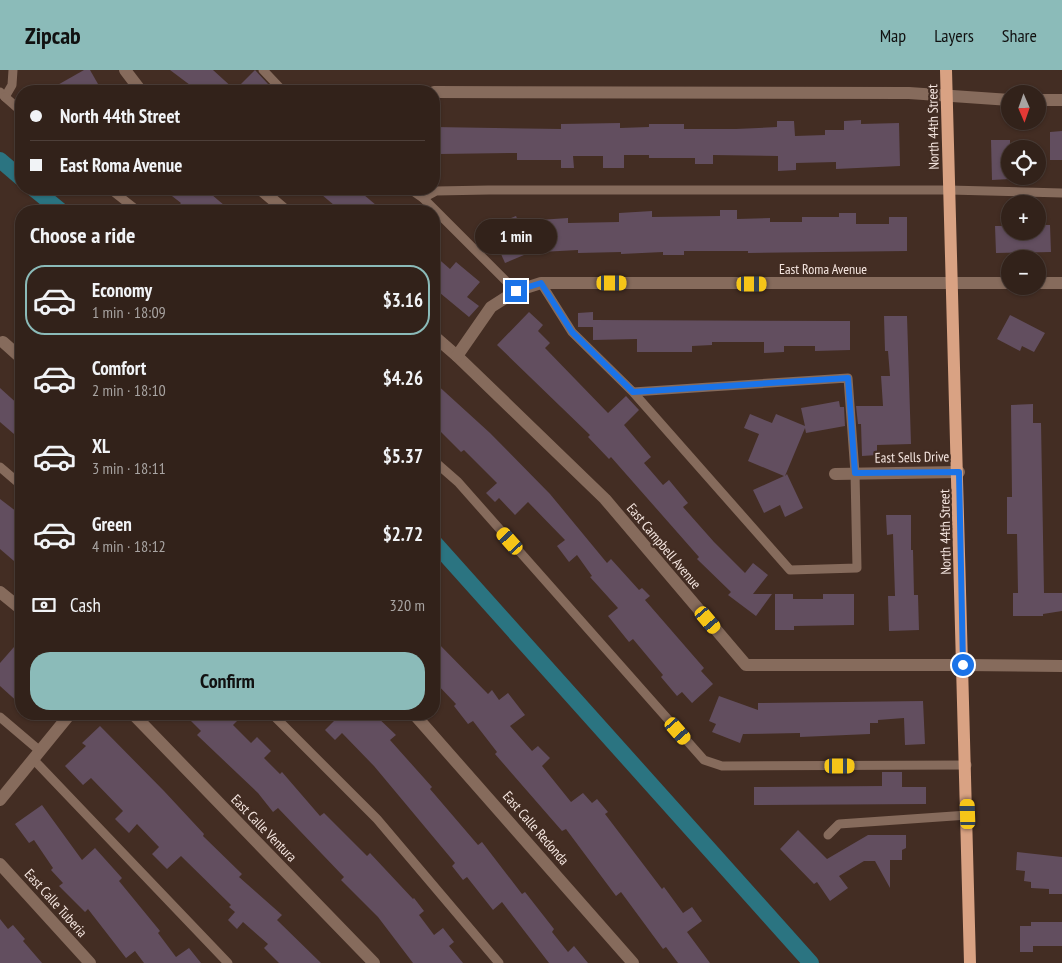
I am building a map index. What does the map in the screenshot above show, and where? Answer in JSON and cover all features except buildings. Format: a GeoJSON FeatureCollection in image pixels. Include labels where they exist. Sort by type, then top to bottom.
{"type":"FeatureCollection","features":[{"type":"Feature","properties":{"kind":"main road","name":"North 44th Street"},"geometry":{"type":"LineString","coordinates":[[946,70],[967,765],[970,963]]}},
{"type":"Feature","properties":{"kind":"street"},"geometry":{"type":"LineString","coordinates":[[125,70],[136,85]]}},
{"type":"Feature","properties":{"kind":"street"},"geometry":{"type":"LineString","coordinates":[[440,92],[908,93],[1001,99]]}},
{"type":"Feature","properties":{"kind":"street"},"geometry":{"type":"LineString","coordinates":[[1046,100],[1062,100]]}},
{"type":"Feature","properties":{"kind":"street"},"geometry":{"type":"LineString","coordinates":[[267,195],[279,205]]}},
{"type":"Feature","properties":{"kind":"street","name":"East Roma Avenue"},"geometry":{"type":"LineString","coordinates":[[457,356],[491,306],[516,291],[541,283],[1001,283]]}},
{"type":"Feature","properties":{"kind":"street"},"geometry":{"type":"LineString","coordinates":[[1046,283],[1062,283]]}},
{"type":"Feature","properties":{"kind":"street","name":"East Campbell Avenue"},"geometry":{"type":"LineString","coordinates":[[440,341],[605,499],[746,665],[1062,666]]}},
{"type":"Feature","properties":{"kind":"street"},"geometry":{"type":"LineString","coordinates":[[3,342],[15,353]]}},
{"type":"Feature","properties":{"kind":"street","name":"East Sells Drive"},"geometry":{"type":"LineString","coordinates":[[835,474],[959,472]]}},
{"type":"Feature","properties":{"kind":"street"},"geometry":{"type":"LineString","coordinates":[[0,592],[15,604]]}},
{"type":"Feature","properties":{"kind":"street"},"geometry":{"type":"LineString","coordinates":[[0,800],[65,720]]}},
{"type":"Feature","properties":{"kind":"street","name":"East Calle Ventura"},"geometry":{"type":"LineString","coordinates":[[139,720],[374,963]]}},
{"type":"Feature","properties":{"kind":"street","name":"East Calle Redonda"},"geometry":{"type":"LineString","coordinates":[[419,720],[633,963]]}},
{"type":"Feature","properties":{"kind":"street","name":"East Calle Tuberia"},"geometry":{"type":"LineString","coordinates":[[0,864],[90,963]]}},
{"type":"Feature","properties":{"kind":"lane"},"geometry":{"type":"LineString","coordinates":[[14,70],[12,85],[3,94],[15,105]]}},
{"type":"Feature","properties":{"kind":"lane"},"geometry":{"type":"LineString","coordinates":[[263,70],[277,85]]}},
{"type":"Feature","properties":{"kind":"lane"},"geometry":{"type":"LineString","coordinates":[[440,191],[949,190],[1062,193]]}},
{"type":"Feature","properties":{"kind":"lane"},"geometry":{"type":"LineString","coordinates":[[118,195],[130,205]]}},
{"type":"Feature","properties":{"kind":"lane"},"geometry":{"type":"LineString","coordinates":[[419,195],[430,205]]}},
{"type":"Feature","properties":{"kind":"lane"},"geometry":{"type":"LineString","coordinates":[[423,198],[429,195]]}},
{"type":"Feature","properties":{"kind":"lane"},"geometry":{"type":"LineString","coordinates":[[440,215],[516,291]]}},
{"type":"Feature","properties":{"kind":"lane"},"geometry":{"type":"LineString","coordinates":[[541,283],[572,332],[633,392],[790,570],[856,568],[855,473],[848,378],[633,392]]}},
{"type":"Feature","properties":{"kind":"lane"},"geometry":{"type":"LineString","coordinates":[[440,466],[458,482],[704,760],[722,766],[967,765]]}},
{"type":"Feature","properties":{"kind":"lane"},"geometry":{"type":"LineString","coordinates":[[0,467],[15,479]]}},
{"type":"Feature","properties":{"kind":"lane"},"geometry":{"type":"LineString","coordinates":[[0,717],[228,963]]}},
{"type":"Feature","properties":{"kind":"lane"},"geometry":{"type":"LineString","coordinates":[[278,720],[377,819],[499,963]]}},
{"type":"Feature","properties":{"kind":"lane"},"geometry":{"type":"LineString","coordinates":[[828,835],[839,824],[968,814]]}},
{"type":"Feature","properties":{"kind":"waterway"},"geometry":{"type":"LineString","coordinates":[[0,160],[15,173]]}},
{"type":"Feature","properties":{"kind":"waterway"},"geometry":{"type":"LineString","coordinates":[[41,195],[54,205]]}},
{"type":"Feature","properties":{"kind":"waterway"},"geometry":{"type":"LineString","coordinates":[[440,549],[811,963]]}},
{"type":"Feature","properties":{"kind":"route"},"geometry":{"type":"LineString","coordinates":[[516,291],[541,283],[572,332],[633,392],[848,378],[855,473],[959,472],[963,665]]}}]}
